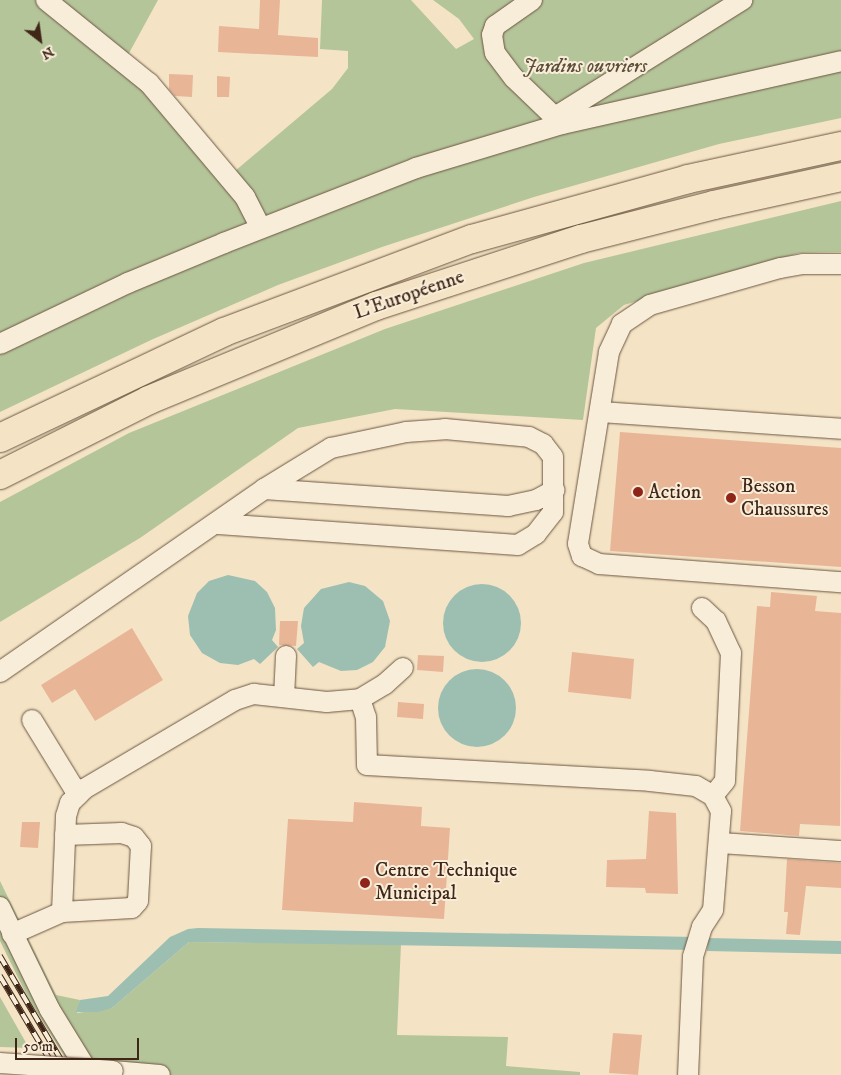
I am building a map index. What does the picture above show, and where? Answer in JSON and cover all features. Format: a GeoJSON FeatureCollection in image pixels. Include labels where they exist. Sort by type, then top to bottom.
{"type":"FeatureCollection","features":[{"type":"Feature","properties":{"kind":"highway","name":"L'Européenne"},"geometry":{"type":"LineString","coordinates":[[0,438],[224,332],[472,239],[680,181],[841,146]]}},
{"type":"Feature","properties":{"kind":"highway","name":"L'Européenne"},"geometry":{"type":"LineString","coordinates":[[0,475],[165,392],[376,306],[581,240],[714,205],[841,178]]}},
{"type":"Feature","properties":{"kind":"street"},"geometry":{"type":"LineString","coordinates":[[46,0],[149,83],[245,197],[260,227]]}},
{"type":"Feature","properties":{"kind":"street"},"geometry":{"type":"LineString","coordinates":[[532,0],[495,26],[492,35],[495,53],[514,78],[558,120]]}},
{"type":"Feature","properties":{"kind":"street"},"geometry":{"type":"LineString","coordinates":[[558,120],[742,0]]}},
{"type":"Feature","properties":{"kind":"street"},"geometry":{"type":"LineString","coordinates":[[0,344],[128,283],[260,227],[416,168],[558,120],[841,62]]}},
{"type":"Feature","properties":{"kind":"street"},"geometry":{"type":"LineString","coordinates":[[841,264],[803,264],[780,268],[650,305],[636,313],[615,334],[578,544],[586,559],[599,564],[841,582]]}},
{"type":"Feature","properties":{"kind":"street"},"geometry":{"type":"LineString","coordinates":[[600,412],[841,429]]}},
{"type":"Feature","properties":{"kind":"street"},"geometry":{"type":"LineString","coordinates":[[0,672],[264,489],[331,448],[406,432],[445,429],[529,437],[543,444],[553,457],[555,490],[553,512],[536,534],[518,545],[215,524]]}},
{"type":"Feature","properties":{"kind":"street"},"geometry":{"type":"LineString","coordinates":[[264,489],[508,506],[536,500],[555,490]]}},
{"type":"Feature","properties":{"kind":"street"},"geometry":{"type":"LineString","coordinates":[[702,608],[716,621],[731,653],[726,782],[713,796]]}},
{"type":"Feature","properties":{"kind":"street"},"geometry":{"type":"LineString","coordinates":[[284,697],[286,656]]}},
{"type":"Feature","properties":{"kind":"street"},"geometry":{"type":"LineString","coordinates":[[62,912],[66,816],[70,803],[78,795],[235,700],[254,694],[327,702],[360,699],[386,684],[403,668]]}},
{"type":"Feature","properties":{"kind":"street"},"geometry":{"type":"LineString","coordinates":[[360,699],[366,717],[367,765],[650,781],[696,786],[713,796],[722,811],[713,910],[697,944],[688,1075]]}},
{"type":"Feature","properties":{"kind":"street"},"geometry":{"type":"LineString","coordinates":[[32,720],[78,795]]}},
{"type":"Feature","properties":{"kind":"street"},"geometry":{"type":"LineString","coordinates":[[12,934],[62,912],[132,908],[138,901],[141,846],[134,837],[122,833],[65,835]]}},
{"type":"Feature","properties":{"kind":"street"},"geometry":{"type":"LineString","coordinates":[[719,843],[841,851]]}},
{"type":"Feature","properties":{"kind":"street"},"geometry":{"type":"LineString","coordinates":[[0,907],[50,1010],[90,1075]]}},
{"type":"Feature","properties":{"kind":"street"},"geometry":{"type":"LineString","coordinates":[[0,1063],[160,1075]]}},
{"type":"Feature","properties":{"kind":"green space","name":"Jardins ouvriers"},"geometry":{"type":"Polygon","coordinates":[[[0,0],[158,0],[128,55],[235,171],[332,89],[348,68],[348,51],[320,49],[322,0],[411,0],[456,49],[474,39],[459,19],[433,0],[841,0],[841,118],[719,144],[534,197],[382,247],[278,285],[151,340],[0,412],[0,0]]]}},
{"type":"Feature","properties":{"kind":"green space"},"geometry":{"type":"Polygon","coordinates":[[[841,201],[841,252],[799,253],[624,305],[596,328],[583,420],[395,409],[298,428],[140,538],[0,622],[0,502],[129,433],[385,329],[584,263],[841,201]]]}},
{"type":"Feature","properties":{"kind":"green space"},"geometry":{"type":"Polygon","coordinates":[[[0,881],[56,995],[80,1000],[77,1013],[112,1008],[189,942],[401,944],[397,1035],[508,1037],[506,1066],[580,1072],[580,1075],[76,1075],[28,998],[0,941],[0,881]]]}},
{"type":"Feature","properties":{"kind":"green space"},"geometry":{"type":"Polygon","coordinates":[[[0,997],[29,1048],[0,1047],[0,997]]]}},
{"type":"Feature","properties":{"kind":"shaded area"},"geometry":{"type":"Polygon","coordinates":[[[228,575],[255,581],[267,592],[275,608],[276,630],[272,640],[278,647],[260,664],[254,659],[238,665],[220,663],[202,653],[190,635],[188,616],[197,593],[209,581],[228,575]]]}},
{"type":"Feature","properties":{"kind":"shaded area"},"geometry":{"type":"Polygon","coordinates":[[[349,582],[365,586],[383,601],[390,621],[385,647],[373,662],[357,670],[341,671],[319,662],[313,667],[297,649],[304,643],[301,626],[304,608],[321,589],[349,582]]]}},
{"type":"Feature","properties":{"kind":"shaded area"},"geometry":{"type":"Polygon","coordinates":[[[474,584],[490,584],[504,590],[515,601],[521,615],[521,631],[515,645],[504,656],[490,662],[474,662],[460,656],[449,645],[443,631],[443,615],[449,601],[460,590],[474,584]]]}},
{"type":"Feature","properties":{"kind":"shaded area"},"geometry":{"type":"Polygon","coordinates":[[[469,669],[485,669],[499,675],[510,686],[516,700],[516,716],[510,730],[499,741],[485,747],[469,747],[455,741],[444,730],[438,716],[438,700],[444,686],[455,675],[469,669]]]}},
{"type":"Feature","properties":{"kind":"shaded area"},"geometry":{"type":"Polygon","coordinates":[[[188,929],[696,937],[696,950],[189,942],[112,1008],[98,1012],[76,1012],[80,1000],[108,996],[170,937],[188,929]]]}},
{"type":"Feature","properties":{"kind":"shaded area"},"geometry":{"type":"Polygon","coordinates":[[[708,938],[841,941],[841,954],[707,951],[708,938]]]}},
{"type":"Feature","properties":{"kind":"building"},"geometry":{"type":"Polygon","coordinates":[[[260,0],[280,0],[278,35],[318,38],[318,57],[218,52],[219,26],[259,29],[260,0]]]}},
{"type":"Feature","properties":{"kind":"building"},"geometry":{"type":"Polygon","coordinates":[[[169,74],[193,75],[192,97],[175,96],[169,89],[169,74]]]}},
{"type":"Feature","properties":{"kind":"building"},"geometry":{"type":"Polygon","coordinates":[[[217,76],[230,77],[229,97],[217,97],[217,76]]]}},
{"type":"Feature","properties":{"kind":"building"},"geometry":{"type":"Polygon","coordinates":[[[620,432],[841,448],[841,567],[610,551],[620,432]]]}},
{"type":"Feature","properties":{"kind":"building"},"geometry":{"type":"Polygon","coordinates":[[[771,592],[817,596],[815,611],[841,613],[840,826],[800,824],[799,836],[740,831],[757,606],[770,607],[771,592]]]}},
{"type":"Feature","properties":{"kind":"building"},"geometry":{"type":"Polygon","coordinates":[[[280,621],[298,621],[296,646],[279,645],[280,621]]]}},
{"type":"Feature","properties":{"kind":"building"},"geometry":{"type":"Polygon","coordinates":[[[132,628],[163,680],[95,721],[75,689],[52,703],[41,685],[132,628]]]}},
{"type":"Feature","properties":{"kind":"building"},"geometry":{"type":"Polygon","coordinates":[[[572,652],[634,659],[631,699],[568,692],[572,652]]]}},
{"type":"Feature","properties":{"kind":"building"},"geometry":{"type":"Polygon","coordinates":[[[418,655],[444,656],[443,672],[417,670],[418,655]]]}},
{"type":"Feature","properties":{"kind":"building"},"geometry":{"type":"Polygon","coordinates":[[[398,702],[424,704],[423,719],[397,717],[398,702]]]}},
{"type":"Feature","properties":{"kind":"building","name":"Centre Technique Municipal"},"geometry":{"type":"Polygon","coordinates":[[[354,802],[422,807],[421,826],[450,828],[444,919],[282,910],[288,819],[353,822],[354,802]]]}},
{"type":"Feature","properties":{"kind":"building"},"geometry":{"type":"Polygon","coordinates":[[[649,811],[676,813],[678,894],[646,893],[645,888],[606,887],[607,860],[646,859],[649,811]]]}},
{"type":"Feature","properties":{"kind":"building"},"geometry":{"type":"Polygon","coordinates":[[[22,822],[40,822],[38,848],[20,847],[22,822]]]}},
{"type":"Feature","properties":{"kind":"building"},"geometry":{"type":"Polygon","coordinates":[[[787,859],[841,863],[841,888],[806,886],[800,935],[786,934],[788,912],[784,912],[787,859]]]}},
{"type":"Feature","properties":{"kind":"building"},"geometry":{"type":"Polygon","coordinates":[[[613,1033],[642,1035],[638,1075],[609,1073],[613,1033]]]}},
{"type":"Feature","properties":{"kind":"railway"},"geometry":{"type":"LineString","coordinates":[[0,956],[70,1075]]}},
{"type":"Feature","properties":{"kind":"railway"},"geometry":{"type":"LineString","coordinates":[[0,976],[59,1075]]}},
{"type":"Feature","properties":{"kind":"place","name":"Action"},"geometry":{"type":"Point","coordinates":[638,492]}},
{"type":"Feature","properties":{"kind":"place","name":"Besson Chaussures"},"geometry":{"type":"Point","coordinates":[731,498]}},
{"type":"Feature","properties":{"kind":"place","name":"Centre Technique Municipal"},"geometry":{"type":"Point","coordinates":[365,883]}}]}
